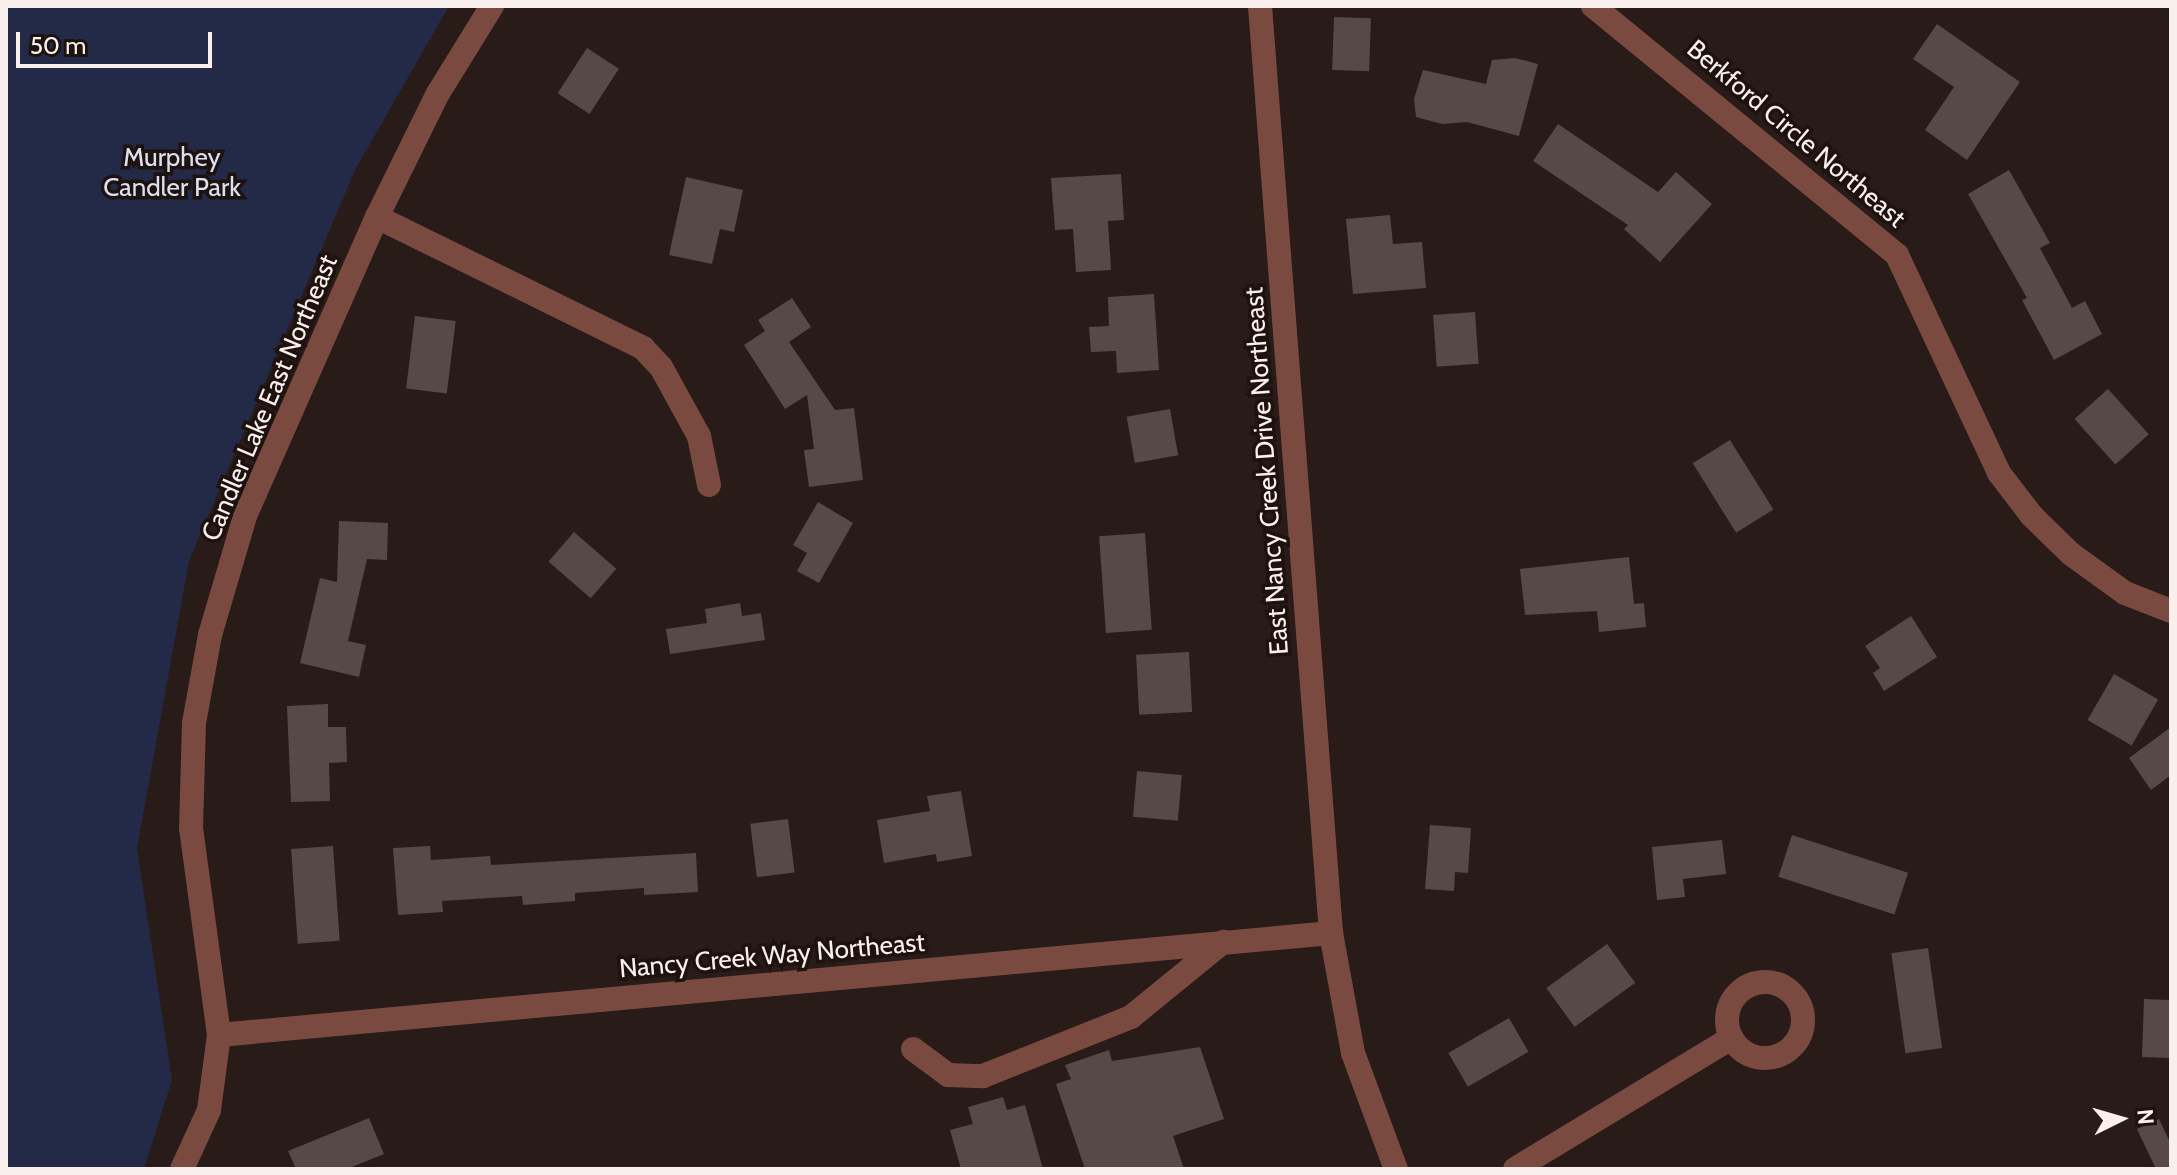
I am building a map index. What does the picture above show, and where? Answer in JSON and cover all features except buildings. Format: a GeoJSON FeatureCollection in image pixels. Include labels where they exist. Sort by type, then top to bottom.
{"type":"FeatureCollection","features":[{"type":"Feature","properties":{"kind":"street","name":"Candler Lake East Northeast"},"geometry":{"type":"LineString","coordinates":[[182,1169],[209,1110],[219,1035],[191,829],[194,723],[210,635],[245,516],[377,217],[437,95],[492,6]]}},
{"type":"Feature","properties":{"kind":"street","name":"East Nancy Creek Drive Northeast"},"geometry":{"type":"LineString","coordinates":[[1260,6],[1331,933],[1353,1053],[1396,1169]]}},
{"type":"Feature","properties":{"kind":"street","name":"Berkford Circle Northeast"},"geometry":{"type":"LineString","coordinates":[[1593,6],[1897,255],[1999,473],[2071,554],[2125,593],[2168,602]]}},
{"type":"Feature","properties":{"kind":"street"},"geometry":{"type":"LineString","coordinates":[[377,217],[643,348],[661,367],[699,436],[709,485]]}},
{"type":"Feature","properties":{"kind":"street","name":"Nancy Creek Way Northeast"},"geometry":{"type":"LineString","coordinates":[[219,1035],[1331,933]]}},
{"type":"Feature","properties":{"kind":"street"},"geometry":{"type":"LineString","coordinates":[[913,1049],[948,1075],[983,1076],[1131,1017],[1223,941]]}},
{"type":"Feature","properties":{"kind":"street"},"geometry":{"type":"LineString","coordinates":[[1515,1169],[1731,1038]]}},
{"type":"Feature","properties":{"kind":"green space","name":"Murphey Candler Park"},"geometry":{"type":"Polygon","coordinates":[[[6,6],[449,6],[355,170],[189,561],[137,849],[172,1080],[144,1169],[6,1169],[6,6]]]}}]}
